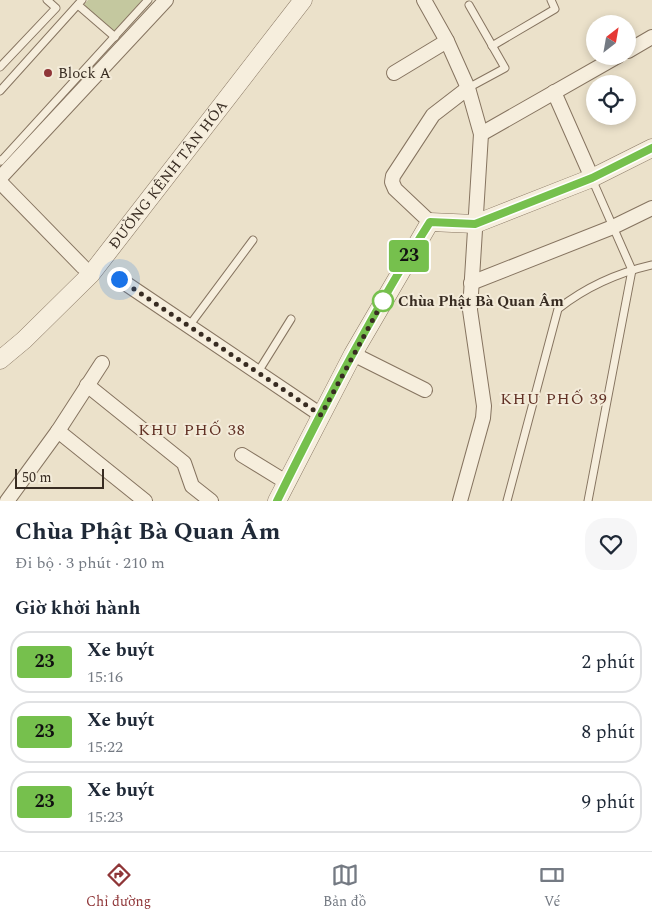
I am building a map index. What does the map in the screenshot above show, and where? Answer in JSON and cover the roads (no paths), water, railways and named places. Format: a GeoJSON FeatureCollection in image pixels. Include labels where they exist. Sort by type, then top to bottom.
{"type":"FeatureCollection","features":[{"type":"Feature","properties":{"kind":"street"},"geometry":{"type":"LineString","coordinates":[[0,178],[166,0]]}},
{"type":"Feature","properties":{"kind":"street","name":"ĐƯỜNG KÊNH TÂN HÓA"},"geometry":{"type":"LineString","coordinates":[[0,360],[24,340],[91,274],[96,258],[291,0]]}},
{"type":"Feature","properties":{"kind":"street","name":"ĐƯỜNG KÊNH TÂN HÓA"},"geometry":{"type":"LineString","coordinates":[[0,349],[96,258],[272,42],[303,0]]}},
{"type":"Feature","properties":{"kind":"street"},"geometry":{"type":"LineString","coordinates":[[424,0],[447,41],[468,88],[481,134],[470,310],[484,406],[483,418],[460,501]]}},
{"type":"Feature","properties":{"kind":"street"},"geometry":{"type":"LineString","coordinates":[[636,46],[652,37]]}},
{"type":"Feature","properties":{"kind":"street"},"geometry":{"type":"LineString","coordinates":[[394,73],[447,41]]}},
{"type":"Feature","properties":{"kind":"street"},"geometry":{"type":"LineString","coordinates":[[481,134],[602,65]]}},
{"type":"Feature","properties":{"kind":"street"},"geometry":{"type":"LineString","coordinates":[[468,88],[434,115],[393,176],[392,182],[395,189],[430,222],[475,224],[592,178],[652,148]]}},
{"type":"Feature","properties":{"kind":"street"},"geometry":{"type":"LineString","coordinates":[[554,92],[592,178]]}},
{"type":"Feature","properties":{"kind":"street"},"geometry":{"type":"LineString","coordinates":[[0,182],[96,258]]}},
{"type":"Feature","properties":{"kind":"street"},"geometry":{"type":"LineString","coordinates":[[471,283],[613,227],[652,208]]}},
{"type":"Feature","properties":{"kind":"street"},"geometry":{"type":"LineString","coordinates":[[277,501],[353,354],[430,222]]}},
{"type":"Feature","properties":{"kind":"street"},"geometry":{"type":"LineString","coordinates":[[119,279],[321,415]]}},
{"type":"Feature","properties":{"kind":"street"},"geometry":{"type":"LineString","coordinates":[[353,354],[425,390]]}},
{"type":"Feature","properties":{"kind":"street"},"geometry":{"type":"LineString","coordinates":[[7,501],[58,431],[102,363]]}},
{"type":"Feature","properties":{"kind":"street"},"geometry":{"type":"LineString","coordinates":[[86,385],[184,463],[192,486],[211,501]]}},
{"type":"Feature","properties":{"kind":"street"},"geometry":{"type":"LineString","coordinates":[[58,431],[145,501]]}},
{"type":"Feature","properties":{"kind":"street"},"geometry":{"type":"LineString","coordinates":[[242,455],[286,482]]}},
{"type":"Feature","properties":{"kind":"lane"},"geometry":{"type":"LineString","coordinates":[[0,67],[56,8],[47,0]]}},
{"type":"Feature","properties":{"kind":"lane"},"geometry":{"type":"LineString","coordinates":[[0,160],[148,0]]}},
{"type":"Feature","properties":{"kind":"lane"},"geometry":{"type":"LineString","coordinates":[[492,46],[556,9],[551,0]]}},
{"type":"Feature","properties":{"kind":"lane"},"geometry":{"type":"LineString","coordinates":[[0,91],[80,2],[115,37]]}},
{"type":"Feature","properties":{"kind":"lane"},"geometry":{"type":"LineString","coordinates":[[468,88],[505,68],[469,5]]}},
{"type":"Feature","properties":{"kind":"lane"},"geometry":{"type":"LineString","coordinates":[[588,501],[632,270],[592,178]]}},
{"type":"Feature","properties":{"kind":"lane"},"geometry":{"type":"LineString","coordinates":[[189,326],[253,240]]}},
{"type":"Feature","properties":{"kind":"lane"},"geometry":{"type":"LineString","coordinates":[[507,501],[558,309],[605,280],[652,265]]}},
{"type":"Feature","properties":{"kind":"lane"},"geometry":{"type":"LineString","coordinates":[[258,372],[291,318]]}},
{"type":"Feature","properties":{"kind":"place","name":"Block A"},"geometry":{"type":"Point","coordinates":[48,73]}},
{"type":"Feature","properties":{"kind":"place","name":"Chùa Phật Bà Quan Âm"},"geometry":{"type":"Point","coordinates":[383,301]}},
{"type":"Feature","properties":{"kind":"district","name":"KHU PHỐ 39"},"geometry":{"type":"Point","coordinates":[554,399]}},
{"type":"Feature","properties":{"kind":"district","name":"KHU PHỐ 38"},"geometry":{"type":"Point","coordinates":[192,430]}}]}
